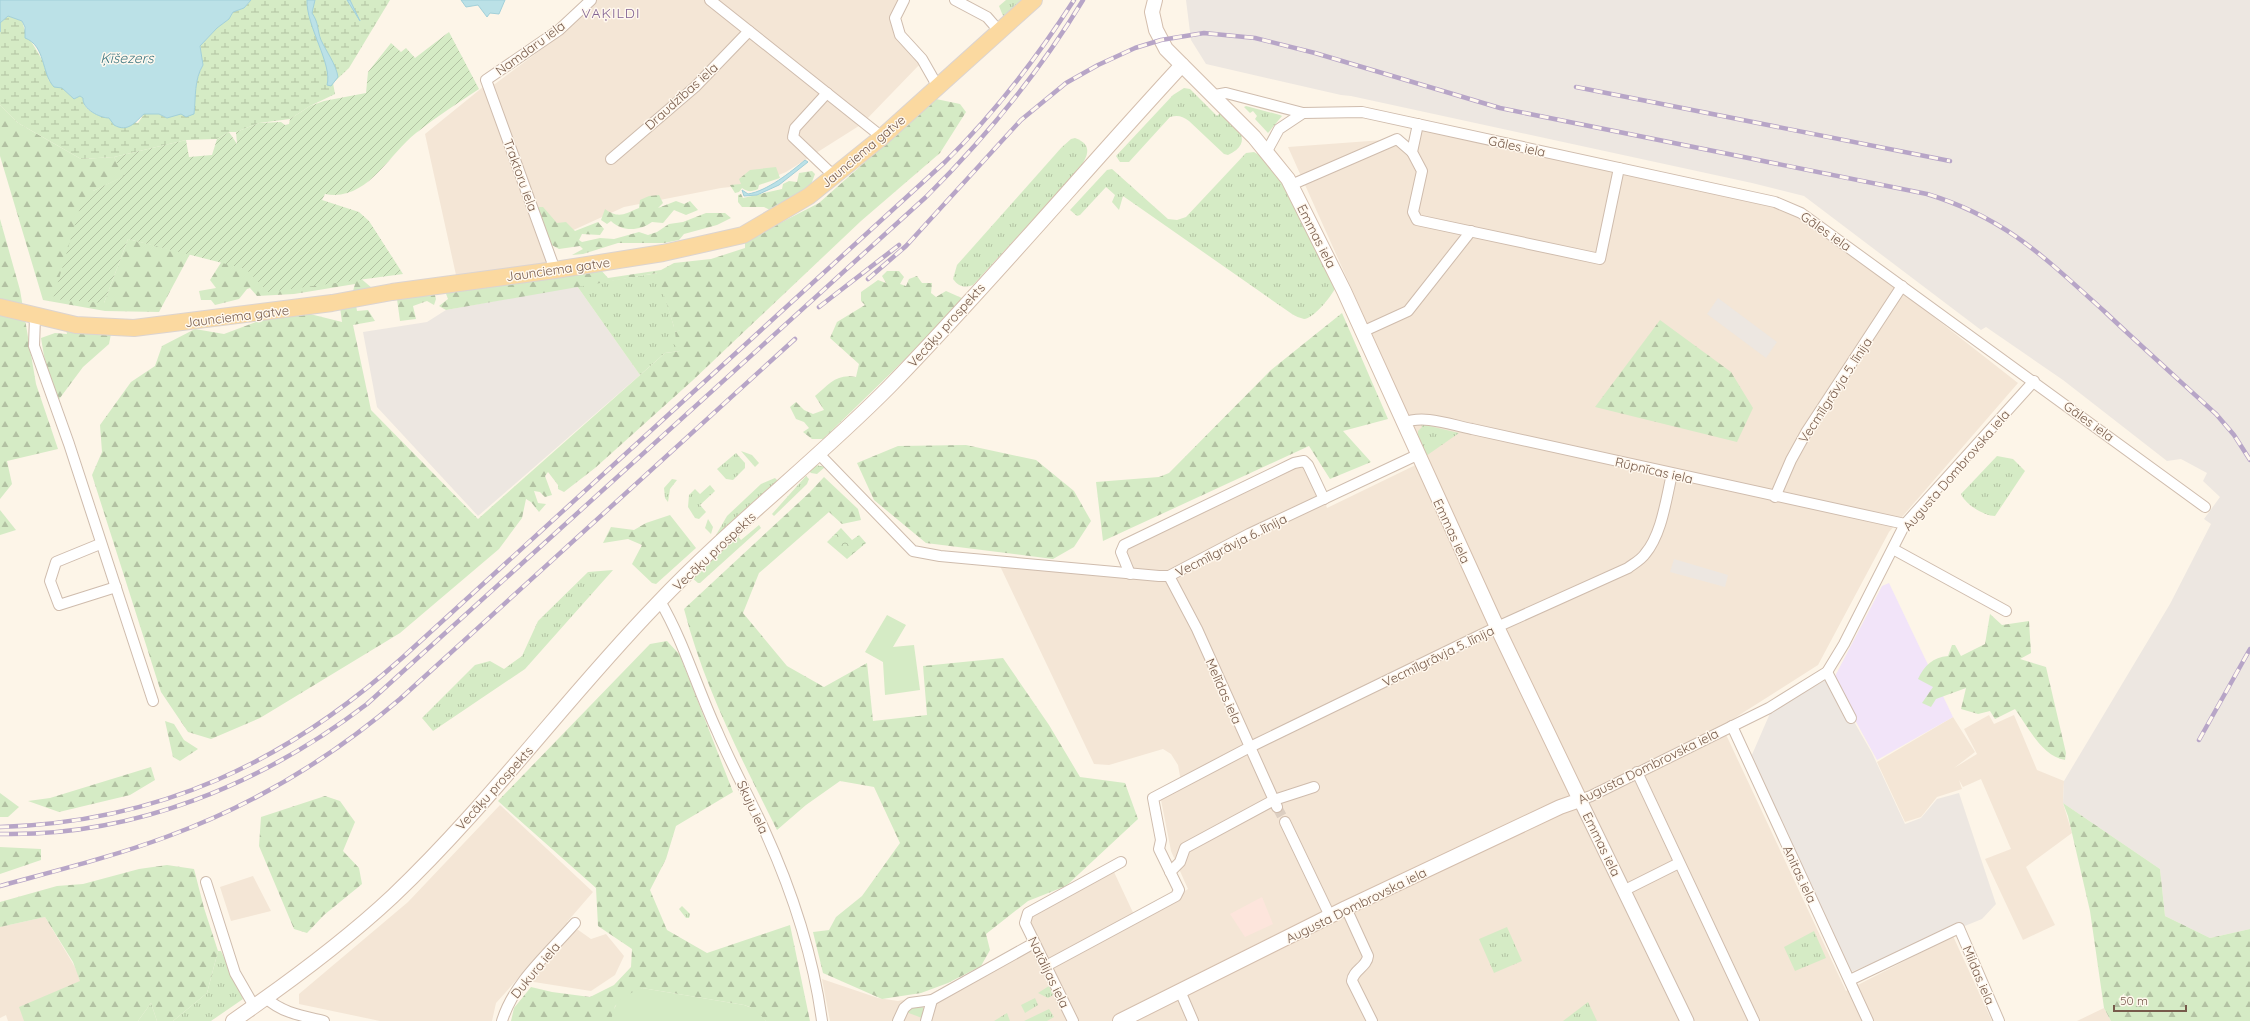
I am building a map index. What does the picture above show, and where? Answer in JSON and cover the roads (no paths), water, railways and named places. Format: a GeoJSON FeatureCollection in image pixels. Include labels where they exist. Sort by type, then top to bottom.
{"type":"FeatureCollection","features":[{"type":"Feature","properties":{"kind":"main road","name":"Jaunciema gatve"},"geometry":{"type":"LineString","coordinates":[[0,307],[35,317],[76,325],[134,328],[332,303],[392,292],[555,270],[663,253],[743,235],[809,196],[834,176],[882,137],[938,88],[1034,0]]}},
{"type":"Feature","properties":{"kind":"main road","name":"Emmas iela"},"geometry":{"type":"LineString","coordinates":[[1155,0],[1152,12],[1156,30],[1166,49],[1215,95],[1267,151],[1283,171],[1291,186],[1330,261],[1497,628],[1580,800]]}},
{"type":"Feature","properties":{"kind":"main road","name":"Vecāķu prospekts"},"geometry":{"type":"LineString","coordinates":[[232,1021],[305,970],[397,892],[501,781],[622,641],[660,601],[819,454],[899,376],[1182,65]]}},
{"type":"Feature","properties":{"kind":"main road","name":"Augusta Dombrovska iela"},"geometry":{"type":"LineString","coordinates":[[1120,1021],[1346,908],[1560,807],[1580,800]]}},
{"type":"Feature","properties":{"kind":"street","name":"Namdaru iela"},"geometry":{"type":"LineString","coordinates":[[486,80],[559,30],[591,0]]}},
{"type":"Feature","properties":{"kind":"street"},"geometry":{"type":"LineString","coordinates":[[710,0],[882,137]]}},
{"type":"Feature","properties":{"kind":"street"},"geometry":{"type":"LineString","coordinates":[[904,0],[895,18],[900,35],[922,59],[938,88]]}},
{"type":"Feature","properties":{"kind":"street"},"geometry":{"type":"LineString","coordinates":[[960,1],[987,17],[1000,32]]}},
{"type":"Feature","properties":{"kind":"street","name":"Draudzības iela"},"geometry":{"type":"LineString","coordinates":[[611,159],[694,87],[749,31]]}},
{"type":"Feature","properties":{"kind":"street","name":"Traktoru iela"},"geometry":{"type":"LineString","coordinates":[[486,80],[555,270]]}},
{"type":"Feature","properties":{"kind":"street"},"geometry":{"type":"LineString","coordinates":[[828,93],[795,128],[793,137],[834,176]]}},
{"type":"Feature","properties":{"kind":"street","name":"Gāles iela"},"geometry":{"type":"LineString","coordinates":[[1215,95],[1226,93],[1303,113],[1362,112],[1774,202],[1801,212],[2034,380],[2206,507]]}},
{"type":"Feature","properties":{"kind":"street"},"geometry":{"type":"LineString","coordinates":[[1267,151],[1279,129],[1303,113]]}},
{"type":"Feature","properties":{"kind":"street"},"geometry":{"type":"LineString","coordinates":[[1412,152],[1418,124]]}},
{"type":"Feature","properties":{"kind":"street"},"geometry":{"type":"LineString","coordinates":[[1291,186],[1397,139],[1412,152],[1422,171],[1413,212],[1417,220],[1600,259],[1620,168]]}},
{"type":"Feature","properties":{"kind":"street"},"geometry":{"type":"LineString","coordinates":[[1362,332],[1408,311],[1470,231]]}},
{"type":"Feature","properties":{"kind":"street","name":"Vecmīlgrāvja 5. līnija"},"geometry":{"type":"LineString","coordinates":[[1775,497],[1778,485],[1804,437],[1902,286]]}},
{"type":"Feature","properties":{"kind":"street"},"geometry":{"type":"LineString","coordinates":[[35,317],[34,346],[69,444],[100,544],[116,587],[153,700]]}},
{"type":"Feature","properties":{"kind":"street","name":"Augusta Dombrovska iela"},"geometry":{"type":"LineString","coordinates":[[1580,800],[1629,778],[1636,772],[1769,708],[1827,672],[1844,644],[1905,524],[2034,380]]}},
{"type":"Feature","properties":{"kind":"street","name":"Rūpnīcas iela"},"geometry":{"type":"LineString","coordinates":[[1404,423],[1415,419],[1458,426],[1775,497],[1905,524]]}},
{"type":"Feature","properties":{"kind":"street","name":"Vecmīlgrāvja 6. līnija"},"geometry":{"type":"LineString","coordinates":[[819,454],[913,551],[934,555],[1130,574],[1169,576],[1249,534],[1418,455]]}},
{"type":"Feature","properties":{"kind":"street"},"geometry":{"type":"LineString","coordinates":[[1130,574],[1121,552],[1124,545],[1294,463],[1304,461],[1308,465],[1324,499]]}},
{"type":"Feature","properties":{"kind":"street","name":"Vecmīlgrāvja 5. līnija"},"geometry":{"type":"LineString","coordinates":[[1170,872],[1159,849],[1160,840],[1154,798],[1250,747],[1497,628],[1628,568],[1644,555],[1651,546],[1659,524],[1672,474]]}},
{"type":"Feature","properties":{"kind":"street"},"geometry":{"type":"LineString","coordinates":[[100,544],[56,562],[50,582],[59,605],[116,587]]}},
{"type":"Feature","properties":{"kind":"street"},"geometry":{"type":"LineString","coordinates":[[1893,548],[2006,611]]}},
{"type":"Feature","properties":{"kind":"street","name":"Melīdas iela"},"geometry":{"type":"LineString","coordinates":[[1169,576],[1197,629],[1275,803]]}},
{"type":"Feature","properties":{"kind":"street","name":"Skuju iela"},"geometry":{"type":"LineString","coordinates":[[660,601],[679,638],[716,730],[762,827],[783,877],[808,952],[822,1021]]}},
{"type":"Feature","properties":{"kind":"street"},"geometry":{"type":"LineString","coordinates":[[1827,672],[1851,718]]}},
{"type":"Feature","properties":{"kind":"street","name":"Anitas iela"},"geometry":{"type":"LineString","coordinates":[[1732,726],[1868,1021]]}},
{"type":"Feature","properties":{"kind":"street"},"geometry":{"type":"LineString","coordinates":[[1636,772],[1754,1021]]}},
{"type":"Feature","properties":{"kind":"street"},"geometry":{"type":"LineString","coordinates":[[1046,966],[1176,896],[1179,890],[1170,872],[1180,862],[1185,848],[1275,803],[1314,787]]}},
{"type":"Feature","properties":{"kind":"street","name":"Emmas iela"},"geometry":{"type":"LineString","coordinates":[[1580,800],[1625,890],[1687,1021]]}},
{"type":"Feature","properties":{"kind":"street"},"geometry":{"type":"LineString","coordinates":[[1285,822],[1330,916]]}},
{"type":"Feature","properties":{"kind":"street","name":"Natālijas iela"},"geometry":{"type":"LineString","coordinates":[[1073,1021],[1025,923],[1028,913],[1121,862]]}},
{"type":"Feature","properties":{"kind":"street"},"geometry":{"type":"LineString","coordinates":[[1625,890],[1679,863]]}},
{"type":"Feature","properties":{"kind":"street"},"geometry":{"type":"LineString","coordinates":[[206,882],[235,973],[254,1006]]}},
{"type":"Feature","properties":{"kind":"street"},"geometry":{"type":"LineString","coordinates":[[1346,908],[1368,956],[1366,963],[1352,976],[1352,981],[1372,1021]]}},
{"type":"Feature","properties":{"kind":"street","name":"Dukura iela"},"geometry":{"type":"LineString","coordinates":[[502,1021],[507,1005],[516,991],[575,923]]}},
{"type":"Feature","properties":{"kind":"street","name":"Mildas iela"},"geometry":{"type":"LineString","coordinates":[[1850,980],[1959,928],[1999,1021]]}},
{"type":"Feature","properties":{"kind":"street"},"geometry":{"type":"LineString","coordinates":[[898,1021],[904,1008],[910,1003],[932,1000],[1034,943]]}},
{"type":"Feature","properties":{"kind":"street"},"geometry":{"type":"LineString","coordinates":[[1180,991],[1193,1021]]}},
{"type":"Feature","properties":{"kind":"street"},"geometry":{"type":"LineString","coordinates":[[266,998],[274,1005],[290,1012],[324,1021]]}},
{"type":"Feature","properties":{"kind":"street"},"geometry":{"type":"LineString","coordinates":[[926,1021],[932,1000]]}},
{"type":"Feature","properties":{"kind":"water","name":"Ķīšezers"},"geometry":{"type":"Polygon","coordinates":[[[0,0],[251,0],[244,8],[233,12],[229,19],[217,28],[200,46],[203,65],[198,76],[194,114],[186,117],[181,114],[167,118],[159,114],[144,114],[131,126],[123,128],[114,125],[109,118],[105,118],[92,112],[85,106],[83,98],[80,96],[74,99],[62,88],[54,87],[47,75],[37,47],[25,38],[25,27],[22,21],[8,16],[0,23],[0,0]]]}},
{"type":"Feature","properties":{"kind":"water"},"geometry":{"type":"Polygon","coordinates":[[[307,0],[315,0],[312,13],[316,20],[321,40],[337,72],[338,77],[331,86],[327,85],[328,77],[326,67],[311,21],[307,0]]]}},
{"type":"Feature","properties":{"kind":"water"},"geometry":{"type":"Polygon","coordinates":[[[347,0],[350,0],[360,21],[347,0]]]}},
{"type":"Feature","properties":{"kind":"water"},"geometry":{"type":"Polygon","coordinates":[[[461,0],[505,0],[499,14],[490,13],[487,17],[478,5],[466,7],[461,0]]]}},
{"type":"Feature","properties":{"kind":"water"},"geometry":{"type":"Polygon","coordinates":[[[805,160],[808,162],[779,185],[757,195],[744,196],[742,190],[748,194],[763,189],[786,175],[805,160]]]}},
{"type":"Feature","properties":{"kind":"tunnel"},"geometry":{"type":"LineString","coordinates":[[1277,807],[1285,822]]}},
{"type":"Feature","properties":{"kind":"railway"},"geometry":{"type":"LineString","coordinates":[[0,827],[58,823],[113,813],[166,799],[217,780],[265,756],[312,728],[358,695],[402,658],[945,162],[981,124],[1014,85],[1074,0]]}},
{"type":"Feature","properties":{"kind":"railway"},"geometry":{"type":"LineString","coordinates":[[0,834],[50,833],[99,826],[147,815],[194,800],[240,781],[284,758],[327,733],[367,704],[926,197],[970,151],[1030,79],[1083,0]]}},
{"type":"Feature","properties":{"kind":"railway"},"geometry":{"type":"LineString","coordinates":[[868,279],[906,246],[1021,120],[1066,83],[1098,65],[1135,48],[1161,40],[1204,33],[1255,38],[1315,53],[1500,108],[1927,194],[1955,204],[1980,215],[2002,228],[2043,257],[2063,274],[2216,414],[2234,435],[2250,460]]}},
{"type":"Feature","properties":{"kind":"railway"},"geometry":{"type":"LineString","coordinates":[[1576,87],[1950,161]]}},
{"type":"Feature","properties":{"kind":"railway"},"geometry":{"type":"LineString","coordinates":[[819,307],[899,245]]}},
{"type":"Feature","properties":{"kind":"railway"},"geometry":{"type":"LineString","coordinates":[[0,886],[125,851],[198,825],[260,795],[318,760],[346,741],[374,721],[400,699],[795,339]]}},
{"type":"Feature","properties":{"kind":"railway"},"geometry":{"type":"LineString","coordinates":[[2199,740],[2250,649]]}},
{"type":"Feature","properties":{"kind":"district","name":"VAĶILDI"},"geometry":{"type":"Point","coordinates":[611,13]}}]}
